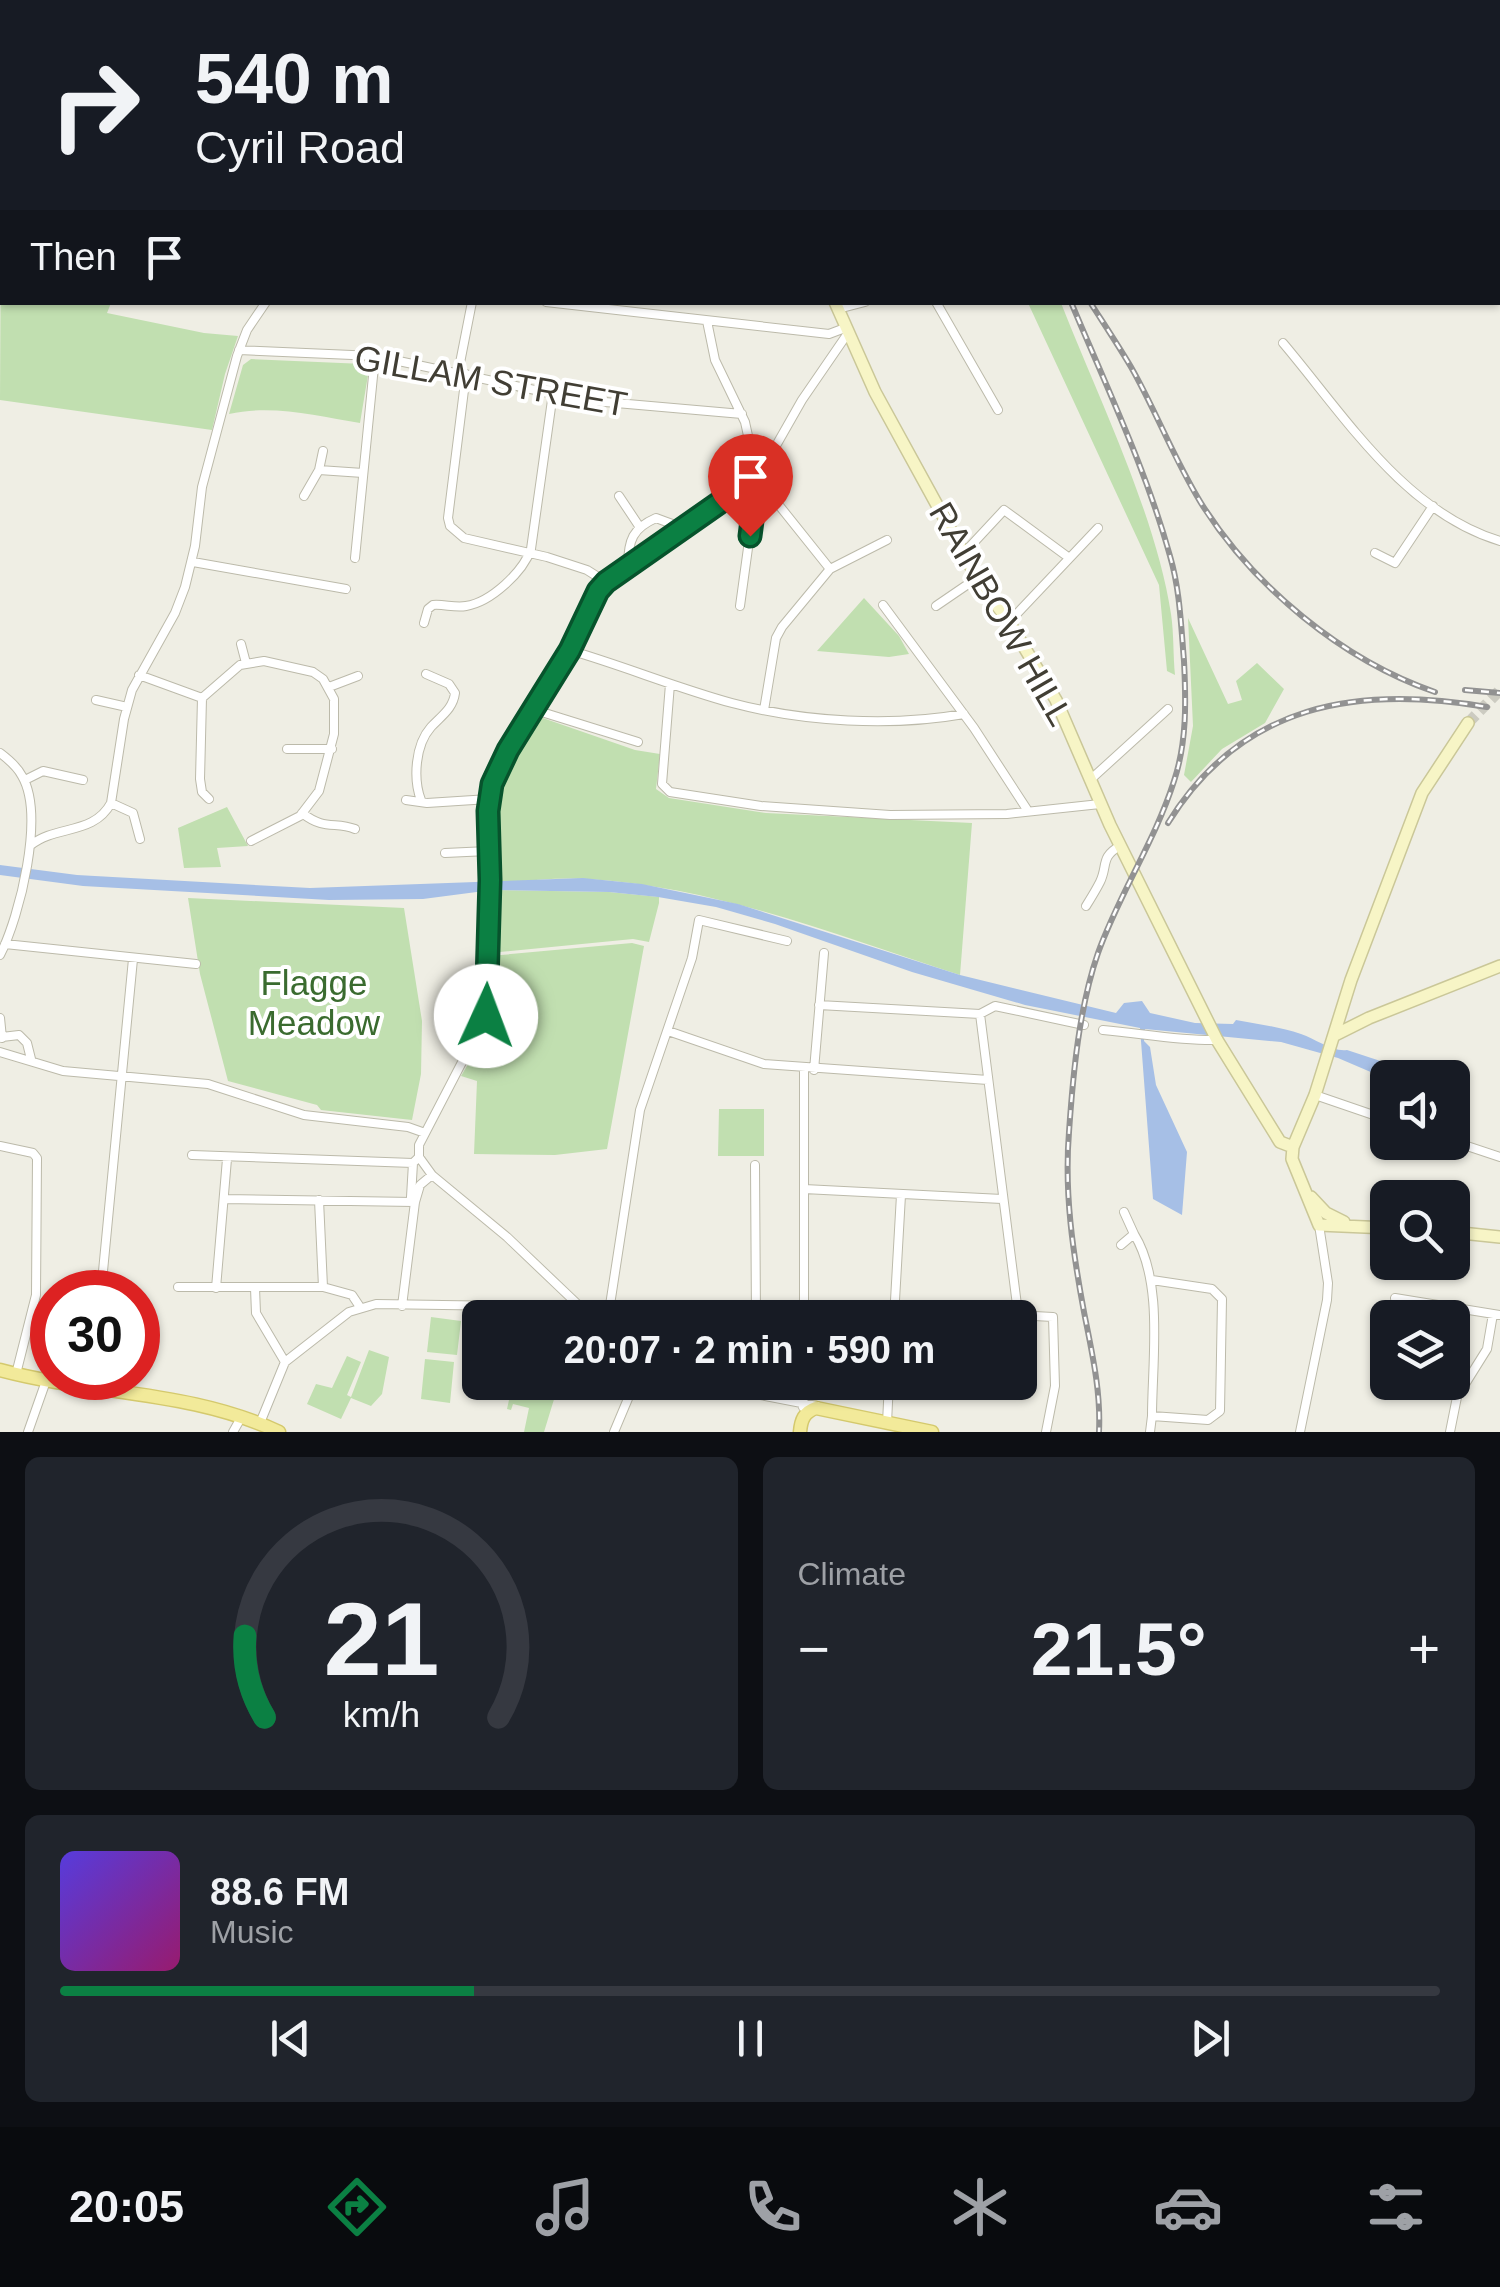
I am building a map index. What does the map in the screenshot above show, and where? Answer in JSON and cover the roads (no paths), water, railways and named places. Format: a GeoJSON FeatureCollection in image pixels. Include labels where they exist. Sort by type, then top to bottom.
{"type":"FeatureCollection","features":[{"type":"Feature","properties":{"kind":"main road","name":"RAINBOW HILL"},"geometry":{"type":"LineString","coordinates":[[837,306],[875,392],[977,578],[1056,700],[1100,804],[1216,1037],[1280,1142],[1292,1147]]}},
{"type":"Feature","properties":{"kind":"main road"},"geometry":{"type":"LineString","coordinates":[[1370,1227],[1319,1224],[1292,1159],[1292,1147],[1315,1096],[1351,980],[1422,792],[1468,722]]}},
{"type":"Feature","properties":{"kind":"main road"},"geometry":{"type":"LineString","coordinates":[[1334,1038],[1369,1018],[1500,966]]}},
{"type":"Feature","properties":{"kind":"main road"},"geometry":{"type":"LineString","coordinates":[[1304,1190],[1326,1212],[1352,1226]]}},
{"type":"Feature","properties":{"kind":"main road"},"geometry":{"type":"LineString","coordinates":[[1470,1234],[1500,1237]]}},
{"type":"Feature","properties":{"kind":"main road"},"geometry":{"type":"LineString","coordinates":[[0,1370],[30,1377]]}},
{"type":"Feature","properties":{"kind":"main road"},"geometry":{"type":"LineString","coordinates":[[160,1397],[242,1416],[279,1432]]}},
{"type":"Feature","properties":{"kind":"main road"},"geometry":{"type":"LineString","coordinates":[[800,1427],[809,1410],[824,1408],[932,1432]]}},
{"type":"Feature","properties":{"kind":"street"},"geometry":{"type":"LineString","coordinates":[[30,845],[39,838],[99,819],[111,803],[127,707],[139,675],[175,613],[192,562],[202,487],[239,350],[264,305]]}},
{"type":"Feature","properties":{"kind":"street"},"geometry":{"type":"LineString","coordinates":[[472,305],[450,526],[464,538],[586,570],[606,582]]}},
{"type":"Feature","properties":{"kind":"street"},"geometry":{"type":"LineString","coordinates":[[571,305],[829,334],[846,330]]}},
{"type":"Feature","properties":{"kind":"street"},"geometry":{"type":"LineString","coordinates":[[938,305],[998,410]]}},
{"type":"Feature","properties":{"kind":"street"},"geometry":{"type":"LineString","coordinates":[[707,321],[715,360],[750,438],[754,483],[740,606]]}},
{"type":"Feature","properties":{"kind":"street"},"geometry":{"type":"LineString","coordinates":[[414,1202],[411,1196],[420,1144],[486,1016],[489,798],[497,772],[570,650],[598,591],[628,566],[754,483],[846,330]]}},
{"type":"Feature","properties":{"kind":"street"},"geometry":{"type":"LineString","coordinates":[[1283,343],[1380,458],[1434,506],[1500,541]]}},
{"type":"Feature","properties":{"kind":"street","name":"GILLAM STREET"},"geometry":{"type":"LineString","coordinates":[[239,350],[376,356],[552,393],[650,408],[742,414]]}},
{"type":"Feature","properties":{"kind":"street"},"geometry":{"type":"LineString","coordinates":[[355,558],[376,356]]}},
{"type":"Feature","properties":{"kind":"street"},"geometry":{"type":"LineString","coordinates":[[424,623],[433,605],[468,606],[488,597],[524,565],[530,553],[552,393]]}},
{"type":"Feature","properties":{"kind":"street"},"geometry":{"type":"LineString","coordinates":[[304,496],[319,470],[322,451]]}},
{"type":"Feature","properties":{"kind":"street"},"geometry":{"type":"LineString","coordinates":[[319,470],[363,473]]}},
{"type":"Feature","properties":{"kind":"street"},"geometry":{"type":"LineString","coordinates":[[754,483],[778,504],[830,569]]}},
{"type":"Feature","properties":{"kind":"street"},"geometry":{"type":"LineString","coordinates":[[619,496],[638,526]]}},
{"type":"Feature","properties":{"kind":"street"},"geometry":{"type":"LineString","coordinates":[[1375,553],[1395,564],[1434,506]]}},
{"type":"Feature","properties":{"kind":"street"},"geometry":{"type":"LineString","coordinates":[[964,553],[1004,510],[1068,557]]}},
{"type":"Feature","properties":{"kind":"street"},"geometry":{"type":"LineString","coordinates":[[628,566],[628,544],[638,526],[656,518],[683,528]]}},
{"type":"Feature","properties":{"kind":"street"},"geometry":{"type":"LineString","coordinates":[[1009,622],[1098,528]]}},
{"type":"Feature","properties":{"kind":"street"},"geometry":{"type":"LineString","coordinates":[[764,710],[776,638],[830,569],[887,540]]}},
{"type":"Feature","properties":{"kind":"street"},"geometry":{"type":"LineString","coordinates":[[192,562],[346,588]]}},
{"type":"Feature","properties":{"kind":"street"},"geometry":{"type":"LineString","coordinates":[[936,606],[977,578]]}},
{"type":"Feature","properties":{"kind":"street"},"geometry":{"type":"LineString","coordinates":[[884,605],[964,714],[1028,811]]}},
{"type":"Feature","properties":{"kind":"street"},"geometry":{"type":"LineString","coordinates":[[241,644],[246,663]]}},
{"type":"Feature","properties":{"kind":"street"},"geometry":{"type":"LineString","coordinates":[[570,650],[764,710],[882,722],[964,714]]}},
{"type":"Feature","properties":{"kind":"street"},"geometry":{"type":"LineString","coordinates":[[202,698],[246,663],[264,661],[313,672],[329,687],[335,717],[332,749],[319,791],[302,813],[251,841]]}},
{"type":"Feature","properties":{"kind":"street"},"geometry":{"type":"LineString","coordinates":[[421,800],[417,771],[420,746],[454,703],[456,694],[453,682],[426,674]]}},
{"type":"Feature","properties":{"kind":"street"},"geometry":{"type":"LineString","coordinates":[[139,675],[202,698]]}},
{"type":"Feature","properties":{"kind":"street"},"geometry":{"type":"LineString","coordinates":[[329,687],[358,676]]}},
{"type":"Feature","properties":{"kind":"street"},"geometry":{"type":"LineString","coordinates":[[670,684],[662,784],[670,792],[761,806],[890,815],[1007,814],[1100,804]]}},
{"type":"Feature","properties":{"kind":"street"},"geometry":{"type":"LineString","coordinates":[[202,698],[200,779],[202,792],[209,799]]}},
{"type":"Feature","properties":{"kind":"street"},"geometry":{"type":"LineString","coordinates":[[96,700],[127,707]]}},
{"type":"Feature","properties":{"kind":"street"},"geometry":{"type":"LineString","coordinates":[[532,709],[638,742]]}},
{"type":"Feature","properties":{"kind":"street"},"geometry":{"type":"LineString","coordinates":[[1090,780],[1168,709]]}},
{"type":"Feature","properties":{"kind":"street"},"geometry":{"type":"LineString","coordinates":[[288,749],[332,749]]}},
{"type":"Feature","properties":{"kind":"street"},"geometry":{"type":"LineString","coordinates":[[0,752],[25,780],[30,845],[19,908],[0,954]]}},
{"type":"Feature","properties":{"kind":"street"},"geometry":{"type":"LineString","coordinates":[[25,780],[43,770],[83,780]]}},
{"type":"Feature","properties":{"kind":"street"},"geometry":{"type":"LineString","coordinates":[[406,800],[489,798]]}},
{"type":"Feature","properties":{"kind":"street"},"geometry":{"type":"LineString","coordinates":[[111,803],[134,812],[140,839]]}},
{"type":"Feature","properties":{"kind":"street"},"geometry":{"type":"LineString","coordinates":[[302,813],[328,827],[355,829]]}},
{"type":"Feature","properties":{"kind":"street"},"geometry":{"type":"LineString","coordinates":[[1086,906],[1103,877],[1107,853],[1120,846]]}},
{"type":"Feature","properties":{"kind":"street"},"geometry":{"type":"LineString","coordinates":[[445,854],[488,852]]}},
{"type":"Feature","properties":{"kind":"street"},"geometry":{"type":"LineString","coordinates":[[611,1300],[640,1110],[692,958],[699,920],[787,941]]}},
{"type":"Feature","properties":{"kind":"street"},"geometry":{"type":"LineString","coordinates":[[6,944],[196,964]]}},
{"type":"Feature","properties":{"kind":"street"},"geometry":{"type":"LineString","coordinates":[[804,1300],[809,1069],[824,953]]}},
{"type":"Feature","properties":{"kind":"street"},"geometry":{"type":"LineString","coordinates":[[102,1270],[133,959]]}},
{"type":"Feature","properties":{"kind":"street"},"geometry":{"type":"LineString","coordinates":[[818,1005],[980,1014],[995,1006],[1084,1025]]}},
{"type":"Feature","properties":{"kind":"street"},"geometry":{"type":"LineString","coordinates":[[980,1014],[1016,1300]]}},
{"type":"Feature","properties":{"kind":"street"},"geometry":{"type":"LineString","coordinates":[[0,1018],[1,1040],[19,1035],[28,1042],[31,1059]]}},
{"type":"Feature","properties":{"kind":"street"},"geometry":{"type":"LineString","coordinates":[[1103,1030],[1155,1033],[1188,1040],[1216,1037]]}},
{"type":"Feature","properties":{"kind":"street"},"geometry":{"type":"LineString","coordinates":[[668,1031],[764,1064],[988,1080]]}},
{"type":"Feature","properties":{"kind":"street"},"geometry":{"type":"LineString","coordinates":[[0,1052],[63,1071],[208,1084],[304,1115],[414,1128],[425,1133]]}},
{"type":"Feature","properties":{"kind":"street"},"geometry":{"type":"LineString","coordinates":[[1315,1096],[1370,1114]]}},
{"type":"Feature","properties":{"kind":"street"},"geometry":{"type":"LineString","coordinates":[[0,1146],[32,1153],[37,1158],[36,1295],[16,1374]]}},
{"type":"Feature","properties":{"kind":"street"},"geometry":{"type":"LineString","coordinates":[[1470,1147],[1500,1157]]}},
{"type":"Feature","properties":{"kind":"street"},"geometry":{"type":"LineString","coordinates":[[192,1156],[416,1160],[508,1237],[574,1300]]}},
{"type":"Feature","properties":{"kind":"street"},"geometry":{"type":"LineString","coordinates":[[216,1288],[227,1159]]}},
{"type":"Feature","properties":{"kind":"street"},"geometry":{"type":"LineString","coordinates":[[756,1164],[756,1300]]}},
{"type":"Feature","properties":{"kind":"street"},"geometry":{"type":"LineString","coordinates":[[402,1306],[414,1202],[420,1185],[432,1175]]}},
{"type":"Feature","properties":{"kind":"street"},"geometry":{"type":"LineString","coordinates":[[804,1190],[1002,1199]]}},
{"type":"Feature","properties":{"kind":"street"},"geometry":{"type":"LineString","coordinates":[[895,1300],[902,1194]]}},
{"type":"Feature","properties":{"kind":"street"},"geometry":{"type":"LineString","coordinates":[[224,1198],[414,1202]]}},
{"type":"Feature","properties":{"kind":"street"},"geometry":{"type":"LineString","coordinates":[[319,1200],[322,1287]]}},
{"type":"Feature","properties":{"kind":"street"},"geometry":{"type":"LineString","coordinates":[[1124,1212],[1152,1280],[1150,1432]]}},
{"type":"Feature","properties":{"kind":"street"},"geometry":{"type":"LineString","coordinates":[[1301,1429],[1327,1300],[1319,1224]]}},
{"type":"Feature","properties":{"kind":"street"},"geometry":{"type":"LineString","coordinates":[[1121,1245],[1134,1234]]}},
{"type":"Feature","properties":{"kind":"street"},"geometry":{"type":"LineString","coordinates":[[1152,1280],[1212,1290],[1222,1299],[1220,1410],[1208,1420],[1152,1416]]}},
{"type":"Feature","properties":{"kind":"street"},"geometry":{"type":"LineString","coordinates":[[178,1287],[322,1287],[352,1296],[360,1307]]}},
{"type":"Feature","properties":{"kind":"street"},"geometry":{"type":"LineString","coordinates":[[256,1288],[256,1312],[284,1362]]}},
{"type":"Feature","properties":{"kind":"street"},"geometry":{"type":"LineString","coordinates":[[561,1300],[567,1293]]}},
{"type":"Feature","properties":{"kind":"street"},"geometry":{"type":"LineString","coordinates":[[1394,1298],[1496,1314],[1487,1349],[1457,1397],[1450,1432]]}},
{"type":"Feature","properties":{"kind":"street"},"geometry":{"type":"LineString","coordinates":[[260,1423],[284,1362],[360,1307],[462,1306]]}},
{"type":"Feature","properties":{"kind":"street"},"geometry":{"type":"LineString","coordinates":[[1037,1315],[1054,1317],[1054,1402],[1046,1432]]}},
{"type":"Feature","properties":{"kind":"street"},"geometry":{"type":"LineString","coordinates":[[28,1432],[39,1400]]}},
{"type":"Feature","properties":{"kind":"street"},"geometry":{"type":"LineString","coordinates":[[618,1431],[629,1400]]}},
{"type":"Feature","properties":{"kind":"street"},"geometry":{"type":"LineString","coordinates":[[791,1400],[824,1408]]}},
{"type":"Feature","properties":{"kind":"street"},"geometry":{"type":"LineString","coordinates":[[886,1423],[888,1400]]}},
{"type":"Feature","properties":{"kind":"street"},"geometry":{"type":"LineString","coordinates":[[800,1427],[803,1402]]}},
{"type":"Feature","properties":{"kind":"street"},"geometry":{"type":"LineString","coordinates":[[234,1432],[242,1416]]}},
{"type":"Feature","properties":{"kind":"water"},"geometry":{"type":"Polygon","coordinates":[[[0,865],[77,875],[310,888],[583,878],[642,884],[738,904],[960,975],[1116,1013],[1124,1003],[1142,1001],[1150,1013],[1195,1023],[1233,1024],[1236,1020],[1277,1028],[1377,1060],[1370,1060],[1370,1072],[1281,1042],[1145,1029],[1144,1041],[1150,1047],[1156,1085],[1187,1152],[1182,1215],[1153,1199],[1140,1028],[1025,1005],[912,972],[775,924],[716,907],[658,897],[492,890],[423,899],[329,900],[83,886],[0,875],[0,865]]]}},
{"type":"Feature","properties":{"kind":"tunnel"},"geometry":{"type":"LineString","coordinates":[[1468,723],[1500,690]]}},
{"type":"Feature","properties":{"kind":"railway"},"geometry":{"type":"LineString","coordinates":[[1072,305],[1137,460],[1170,556],[1180,608],[1185,691],[1183,736],[1174,781],[1098,953],[1086,996],[1075,1064],[1069,1200],[1076,1268],[1097,1387],[1099,1432]]}},
{"type":"Feature","properties":{"kind":"railway"},"geometry":{"type":"LineString","coordinates":[[1092,305],[1131,367],[1201,503],[1246,563],[1273,591],[1334,640],[1400,678],[1435,692]]}},
{"type":"Feature","properties":{"kind":"railway"},"geometry":{"type":"LineString","coordinates":[[1465,690],[1500,693]]}},
{"type":"Feature","properties":{"kind":"railway"},"geometry":{"type":"LineString","coordinates":[[1168,823],[1198,783],[1231,751],[1267,728],[1307,712],[1349,702],[1393,699],[1487,707]]}},
{"type":"Feature","properties":{"kind":"park label","name":"Flagge Meadow"},"geometry":{"type":"Point","coordinates":[314,1003]}}]}
